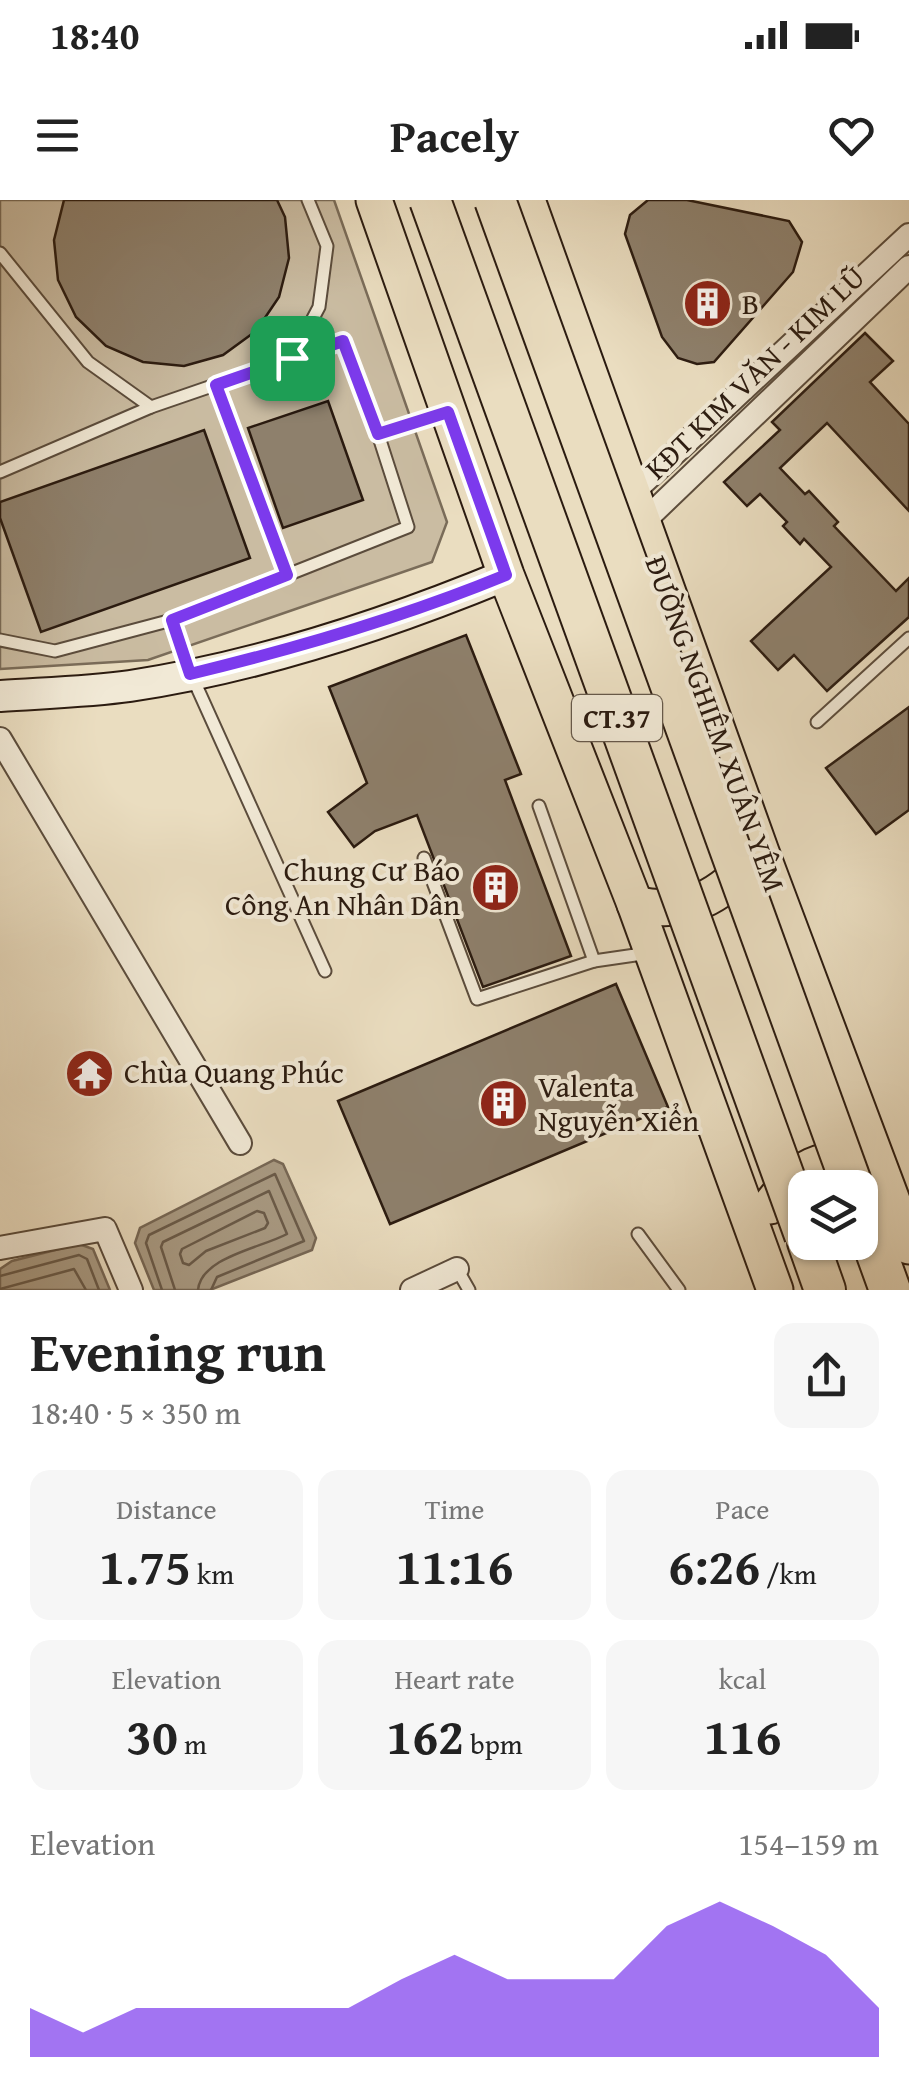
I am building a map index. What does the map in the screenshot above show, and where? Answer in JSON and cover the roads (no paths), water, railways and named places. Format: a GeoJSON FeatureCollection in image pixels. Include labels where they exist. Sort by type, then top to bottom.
{"type":"FeatureCollection","features":[{"type":"Feature","properties":{"kind":"highway","name":"CT.37"},"geometry":{"type":"LineString","coordinates":[[430,200],[788,1188]]}},
{"type":"Feature","properties":{"kind":"highway","name":"CT.37"},"geometry":{"type":"LineString","coordinates":[[495,200],[864,1170]]}},
{"type":"Feature","properties":{"kind":"highway"},"geometry":{"type":"LineString","coordinates":[[878,1257],[890,1290]]}},
{"type":"Feature","properties":{"kind":"highway"},"geometry":{"type":"LineString","coordinates":[[814,1260],[825,1290]]}},
{"type":"Feature","properties":{"kind":"main road"},"geometry":{"type":"LineString","coordinates":[[374,200],[506,575],[636,904],[775,1290]]}},
{"type":"Feature","properties":{"kind":"main road","name":"ĐƯỜNG NGHIÊM XUÂN YÊM"},"geometry":{"type":"LineString","coordinates":[[527,200],[761,852],[864,1170]]}},
{"type":"Feature","properties":{"kind":"main road"},"geometry":{"type":"LineString","coordinates":[[636,904],[663,911],[697,904],[736,879],[761,852]]}},
{"type":"Feature","properties":{"kind":"main road"},"geometry":{"type":"LineString","coordinates":[[804,1170],[824,1159],[851,1170]]}},
{"type":"Feature","properties":{"kind":"main road"},"geometry":{"type":"LineString","coordinates":[[758,1241],[768,1209],[788,1182]]}},
{"type":"Feature","properties":{"kind":"main road","name":"ĐƯỜNG NGHIÊM XUÂN YÊM"},"geometry":{"type":"LineString","coordinates":[[878,1196],[909,1246]]}},
{"type":"Feature","properties":{"kind":"street","name":"KĐT KIM VĂN - KIM LŨ"},"geometry":{"type":"LineString","coordinates":[[637,508],[856,282],[909,235]]}},
{"type":"Feature","properties":{"kind":"street","name":"KĐT KIM VĂN - KIM LŨ"},"geometry":{"type":"LineString","coordinates":[[637,508],[909,267]]}},
{"type":"Feature","properties":{"kind":"street"},"geometry":{"type":"LineString","coordinates":[[856,282],[875,300]]}},
{"type":"Feature","properties":{"kind":"street"},"geometry":{"type":"LineString","coordinates":[[0,696],[129,686],[190,674],[336,635],[506,575]]}},
{"type":"Feature","properties":{"kind":"street"},"geometry":{"type":"LineString","coordinates":[[0,739],[240,1143]]}},
{"type":"Feature","properties":{"kind":"street"},"geometry":{"type":"LineString","coordinates":[[0,1248],[105,1228],[131,1290]]}},
{"type":"Feature","properties":{"kind":"street"},"geometry":{"type":"LineString","coordinates":[[412,1290],[457,1269]]}},
{"type":"Feature","properties":{"kind":"lane"},"geometry":{"type":"LineString","coordinates":[[292,358],[319,307],[327,246],[308,200]]}},
{"type":"Feature","properties":{"kind":"lane"},"geometry":{"type":"LineString","coordinates":[[0,253],[88,362],[152,407]]}},
{"type":"Feature","properties":{"kind":"lane"},"geometry":{"type":"LineString","coordinates":[[0,472],[152,407],[343,341],[408,527],[172,620],[56,651],[0,640]]}},
{"type":"Feature","properties":{"kind":"lane"},"geometry":{"type":"LineString","coordinates":[[216,385],[287,575]]}},
{"type":"Feature","properties":{"kind":"lane"},"geometry":{"type":"LineString","coordinates":[[378,434],[448,412]]}},
{"type":"Feature","properties":{"kind":"lane"},"geometry":{"type":"LineString","coordinates":[[172,620],[190,674],[326,971]]}},
{"type":"Feature","properties":{"kind":"lane"},"geometry":{"type":"LineString","coordinates":[[817,722],[907,645]]}},
{"type":"Feature","properties":{"kind":"lane"},"geometry":{"type":"LineString","coordinates":[[539,806],[594,961]]}},
{"type":"Feature","properties":{"kind":"lane"},"geometry":{"type":"LineString","coordinates":[[424,858],[477,999],[594,961],[653,953]]}},
{"type":"Feature","properties":{"kind":"lane"},"geometry":{"type":"LineString","coordinates":[[638,1234],[678,1290]]}},
{"type":"Feature","properties":{"kind":"lane"},"geometry":{"type":"LineString","coordinates":[[457,1269],[469,1290]]}},
{"type":"Feature","properties":{"kind":"water"},"geometry":{"type":"Polygon","coordinates":[[[274,1160],[283,1164],[316,1238],[312,1250],[210,1290],[154,1290],[135,1243],[140,1228],[274,1160]]]}},
{"type":"Feature","properties":{"kind":"water"},"geometry":{"type":"Polygon","coordinates":[[[79,1244],[93,1249],[110,1290],[0,1290],[0,1269],[12,1261],[79,1244]]]}},
{"type":"Feature","properties":{"kind":"place","name":"B"},"geometry":{"type":"Point","coordinates":[707,304]}},
{"type":"Feature","properties":{"kind":"place","name":"Chung Cư Báo Công An Nhân Dân"},"geometry":{"type":"Point","coordinates":[495,888]}},
{"type":"Feature","properties":{"kind":"place","name":"Chùa Quang Phúc"},"geometry":{"type":"Point","coordinates":[89,1073]}},
{"type":"Feature","properties":{"kind":"place","name":"Valenta Nguyễn Xiển"},"geometry":{"type":"Point","coordinates":[503,1104]}}]}
